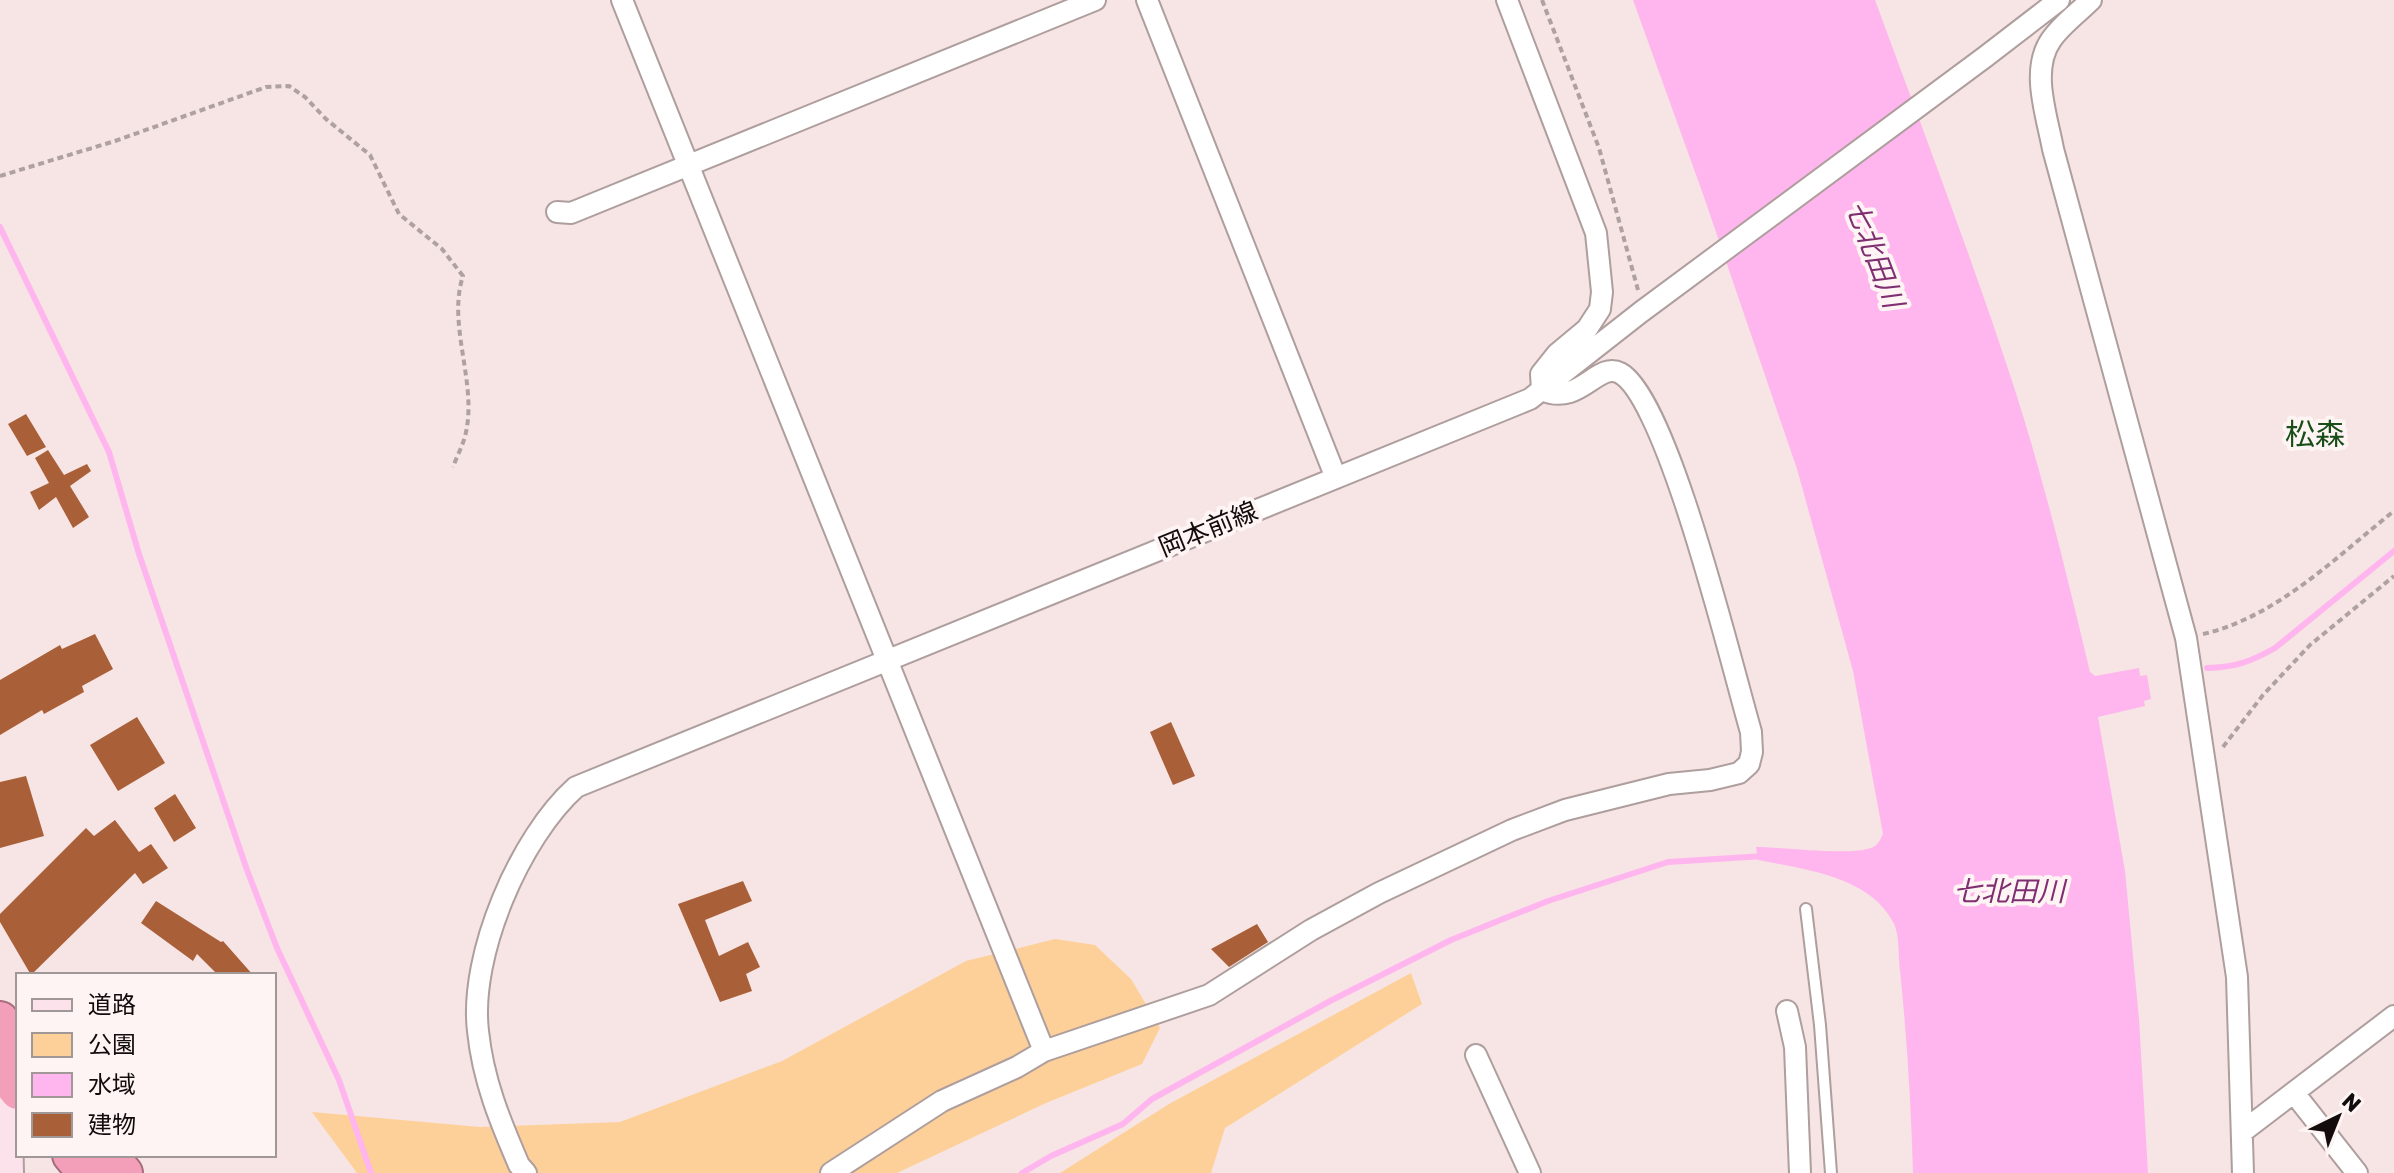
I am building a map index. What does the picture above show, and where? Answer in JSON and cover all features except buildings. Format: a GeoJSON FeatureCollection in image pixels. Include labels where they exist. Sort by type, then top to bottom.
{"type":"FeatureCollection","features":[{"type":"Feature","properties":{"kind":"highway"},"geometry":{"type":"LineString","coordinates":[[0,1020],[16,1041]]}},
{"type":"Feature","properties":{"kind":"highway"},"geometry":{"type":"LineString","coordinates":[[73,1157],[86,1173]]}},
{"type":"Feature","properties":{"kind":"highway"},"geometry":{"type":"LineString","coordinates":[[110,1157],[124,1173]]}},
{"type":"Feature","properties":{"kind":"street"},"geometry":{"type":"LineString","coordinates":[[622,0],[1044,1051]]}},
{"type":"Feature","properties":{"kind":"street"},"geometry":{"type":"LineString","coordinates":[[557,212],[571,213],[1095,0]]}},
{"type":"Feature","properties":{"kind":"street"},"geometry":{"type":"LineString","coordinates":[[1147,0],[1336,478]]}},
{"type":"Feature","properties":{"kind":"street"},"geometry":{"type":"LineString","coordinates":[[1507,0],[1596,233],[1602,292],[1600,309],[1587,329],[1557,354],[1541,374],[1536,394]]}},
{"type":"Feature","properties":{"kind":"street"},"geometry":{"type":"LineString","coordinates":[[1536,394],[2059,0]]}},
{"type":"Feature","properties":{"kind":"street"},"geometry":{"type":"LineString","coordinates":[[2091,0],[2052,39],[2045,51],[2040,73],[2053,149],[2186,638],[2237,977],[2243,1173]]}},
{"type":"Feature","properties":{"kind":"street"},"geometry":{"type":"LineString","coordinates":[[831,1173],[942,1101],[1017,1067],[1044,1051],[1209,995],[1298,938],[1379,893],[1512,830],[1580,806],[1669,784],[1710,780],[1739,773],[1749,764],[1751,732],[1682,490],[1644,400],[1620,373],[1613,372],[1594,378],[1572,392],[1556,396],[1536,394]]}},
{"type":"Feature","properties":{"kind":"street","name":"岡本前線"},"geometry":{"type":"LineString","coordinates":[[526,1173],[519,1165],[491,1100],[477,1028],[481,973],[491,933],[517,868],[536,834],[561,800],[576,787],[1536,394]]}},
{"type":"Feature","properties":{"kind":"street"},"geometry":{"type":"LineString","coordinates":[[1787,1011],[1795,1047],[1800,1173]]}},
{"type":"Feature","properties":{"kind":"street"},"geometry":{"type":"LineString","coordinates":[[2242,1132],[2394,1016]]}},
{"type":"Feature","properties":{"kind":"street"},"geometry":{"type":"LineString","coordinates":[[1476,1055],[1530,1173]]}},
{"type":"Feature","properties":{"kind":"street"},"geometry":{"type":"LineString","coordinates":[[9,1173],[11,1077]]}},
{"type":"Feature","properties":{"kind":"street"},"geometry":{"type":"LineString","coordinates":[[2294,1093],[2357,1173]]}},
{"type":"Feature","properties":{"kind":"lane"},"geometry":{"type":"LineString","coordinates":[[1806,909],[1820,1025],[1831,1173]]}},
{"type":"Feature","properties":{"kind":"path"},"geometry":{"type":"LineString","coordinates":[[1542,0],[1599,148],[1639,294],[1641,312]]}},
{"type":"Feature","properties":{"kind":"path"},"geometry":{"type":"LineString","coordinates":[[0,176],[115,141],[266,87],[289,86],[370,155],[399,214],[442,249],[463,276],[457,293],[467,386],[467,430],[453,467]]}},
{"type":"Feature","properties":{"kind":"path"},"geometry":{"type":"LineString","coordinates":[[2186,638],[2241,623],[2278,602],[2394,511]]}},
{"type":"Feature","properties":{"kind":"path"},"geometry":{"type":"LineString","coordinates":[[2204,758],[2221,750],[2263,695],[2310,645],[2394,576]]}},
{"type":"Feature","properties":{"kind":"green space"},"geometry":{"type":"Polygon","coordinates":[[[1055,939],[1095,945],[1131,979],[1160,1028],[1142,1064],[1046,1103],[897,1173],[357,1173],[312,1112],[480,1127],[620,1122],[782,1061],[966,961],[1055,939]]]}},
{"type":"Feature","properties":{"kind":"green space"},"geometry":{"type":"Polygon","coordinates":[[[1411,973],[1422,1004],[1225,1128],[1211,1173],[1060,1173],[1169,1104],[1411,973]]]}},
{"type":"Feature","properties":{"kind":"water","name":"七北田川"},"geometry":{"type":"Polygon","coordinates":[[[1633,0],[1875,0],[2013,384],[2045,492],[2090,672],[2095,676],[2139,668],[2140,676],[2147,675],[2151,699],[2144,701],[2145,706],[2098,717],[2125,871],[2139,1019],[2148,1173],[1913,1173],[1905,1021],[1898,939],[1893,922],[1882,906],[1852,885],[1814,871],[1758,860],[1756,847],[1861,850],[1875,846],[1883,834],[1853,671],[1797,469],[1633,0]]]}},
{"type":"Feature","properties":{"kind":"waterway"},"geometry":{"type":"LineString","coordinates":[[0,227],[109,452],[139,554],[247,870],[277,948],[339,1080],[371,1173]]}},
{"type":"Feature","properties":{"kind":"waterway"},"geometry":{"type":"LineString","coordinates":[[2207,668],[2242,663],[2275,648],[2394,551]]}},
{"type":"Feature","properties":{"kind":"waterway"},"geometry":{"type":"LineString","coordinates":[[1022,1173],[1051,1156],[1123,1124],[1152,1099],[1332,1000],[1451,940],[1548,901],[1668,862],[1764,856]]}},
{"type":"Feature","properties":{"kind":"district","name":"松森"},"geometry":{"type":"Point","coordinates":[2315,435]}}]}
